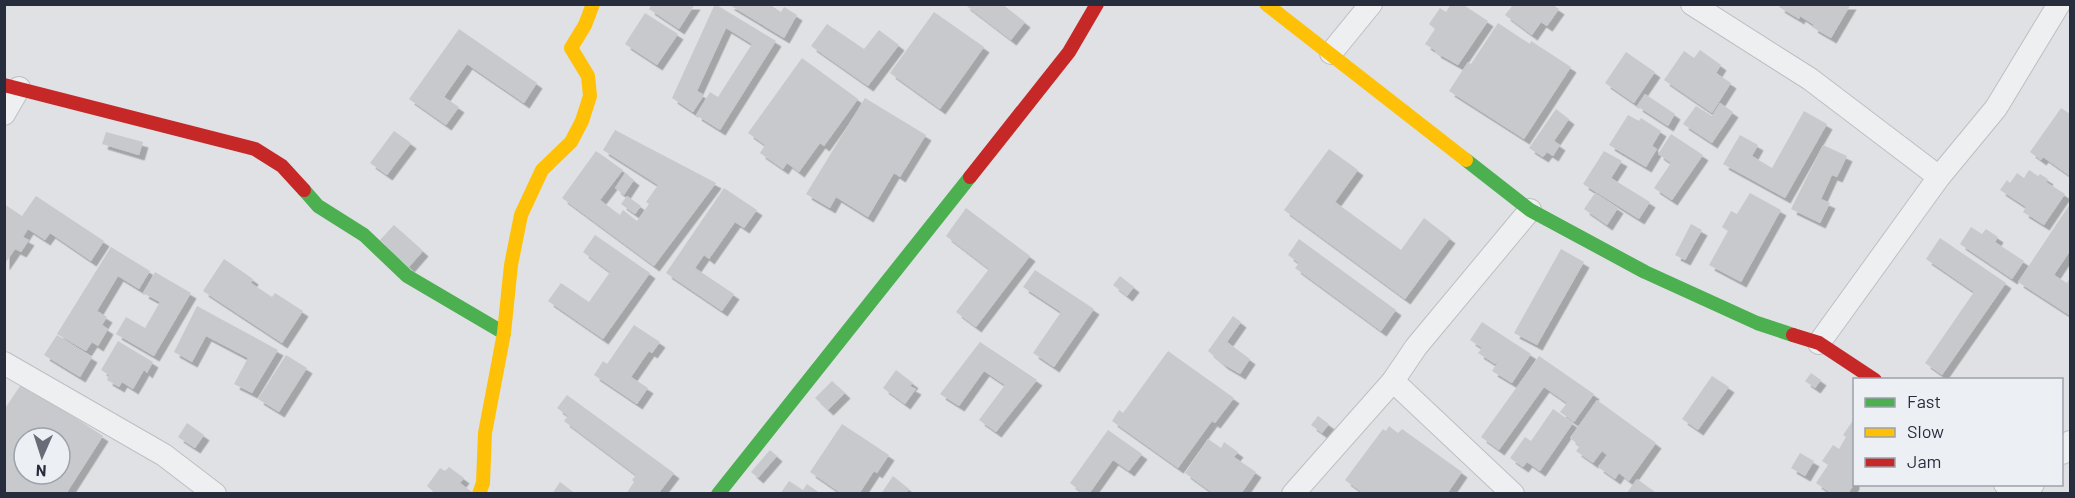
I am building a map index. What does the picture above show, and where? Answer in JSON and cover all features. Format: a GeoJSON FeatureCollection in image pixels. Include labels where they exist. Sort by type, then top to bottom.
{"type":"FeatureCollection","features":[{"type":"Feature","properties":{"kind":"street"},"geometry":{"type":"LineString","coordinates":[[479,494],[483,483],[485,433],[504,333],[511,265],[521,215],[542,170],[571,142],[582,121],[590,96],[588,76],[572,48],[585,25],[593,4]]}},
{"type":"Feature","properties":{"kind":"street"},"geometry":{"type":"LineString","coordinates":[[718,494],[1069,52],[1097,4]]}},
{"type":"Feature","properties":{"kind":"street"},"geometry":{"type":"LineString","coordinates":[[1266,4],[1530,210],[1645,272],[1757,323],[1819,343],[1872,378]]}},
{"type":"Feature","properties":{"kind":"street"},"geometry":{"type":"LineString","coordinates":[[1331,53],[1371,4]]}},
{"type":"Feature","properties":{"kind":"street"},"geometry":{"type":"LineString","coordinates":[[1692,4],[1810,78],[1939,177]]}},
{"type":"Feature","properties":{"kind":"street"},"geometry":{"type":"LineString","coordinates":[[1819,343],[1939,177],[1996,108],[2059,4]]}},
{"type":"Feature","properties":{"kind":"street"},"geometry":{"type":"LineString","coordinates":[[4,114],[12,86],[255,149],[282,166],[318,206],[364,235],[406,276],[504,333]]}},
{"type":"Feature","properties":{"kind":"street"},"geometry":{"type":"LineString","coordinates":[[1293,494],[1393,381],[1416,348],[1530,210]]}},
{"type":"Feature","properties":{"kind":"street"},"geometry":{"type":"LineString","coordinates":[[4,363],[164,455],[214,494]]}},
{"type":"Feature","properties":{"kind":"street"},"geometry":{"type":"LineString","coordinates":[[1393,381],[1513,494]]}},
{"type":"Feature","properties":{"kind":"building"},"geometry":{"type":"Polygon","coordinates":[[[652,4],[695,4],[679,29],[649,9],[652,4]]]}},
{"type":"Feature","properties":{"kind":"building"},"geometry":{"type":"Polygon","coordinates":[[[715,4],[776,41],[720,130],[696,115],[710,92],[718,97],[752,44],[726,28],[697,91],[704,95],[693,112],[672,98],[715,4]]]}},
{"type":"Feature","properties":{"kind":"building"},"geometry":{"type":"Polygon","coordinates":[[[728,4],[769,4],[781,12],[784,7],[797,15],[784,38],[728,4]]]}},
{"type":"Feature","properties":{"kind":"building"},"geometry":{"type":"Polygon","coordinates":[[[964,4],[1002,4],[1025,22],[1011,40],[964,4]]]}},
{"type":"Feature","properties":{"kind":"building"},"geometry":{"type":"Polygon","coordinates":[[[1451,4],[1462,4],[1488,21],[1458,65],[1425,44],[1435,29],[1429,24],[1440,8],[1446,12],[1451,4]]]}},
{"type":"Feature","properties":{"kind":"building"},"geometry":{"type":"Polygon","coordinates":[[[1781,4],[1851,4],[1831,38],[1812,27],[1814,25],[1800,16],[1799,19],[1779,7],[1781,4]]]}},
{"type":"Feature","properties":{"kind":"building"},"geometry":{"type":"Polygon","coordinates":[[[1513,5],[1553,5],[1559,9],[1547,26],[1541,22],[1532,35],[1505,15],[1513,5]]]}},
{"type":"Feature","properties":{"kind":"building"},"geometry":{"type":"Polygon","coordinates":[[[934,12],[984,47],[940,109],[890,73],[934,12]]]}},
{"type":"Feature","properties":{"kind":"building"},"geometry":{"type":"Polygon","coordinates":[[[645,13],[678,34],[657,65],[625,44],[645,13]]]}},
{"type":"Feature","properties":{"kind":"building"},"geometry":{"type":"Polygon","coordinates":[[[1498,23],[1571,67],[1524,139],[1449,91],[1468,62],[1471,64],[1498,23]]]}},
{"type":"Feature","properties":{"kind":"building"},"geometry":{"type":"Polygon","coordinates":[[[827,24],[864,49],[879,30],[899,45],[868,86],[811,46],[827,24]]]}},
{"type":"Feature","properties":{"kind":"building"},"geometry":{"type":"Polygon","coordinates":[[[459,29],[537,83],[524,103],[467,64],[444,97],[459,107],[446,125],[409,99],[459,29]]]}},
{"type":"Feature","properties":{"kind":"building"},"geometry":{"type":"Polygon","coordinates":[[[1700,50],[1721,65],[1716,73],[1731,83],[1712,113],[1664,80],[1684,51],[1694,58],[1700,50]]]}},
{"type":"Feature","properties":{"kind":"building"},"geometry":{"type":"Polygon","coordinates":[[[1626,52],[1655,72],[1634,103],[1605,83],[1626,52]]]}},
{"type":"Feature","properties":{"kind":"building"},"geometry":{"type":"Polygon","coordinates":[[[802,58],[858,99],[824,146],[820,143],[799,172],[787,163],[783,169],[760,153],[765,145],[748,133],[802,58]]]}},
{"type":"Feature","properties":{"kind":"building"},"geometry":{"type":"Polygon","coordinates":[[[1645,94],[1675,114],[1668,126],[1637,106],[1645,94]]]}},
{"type":"Feature","properties":{"kind":"building"},"geometry":{"type":"Polygon","coordinates":[[[865,98],[926,135],[900,177],[894,173],[868,217],[836,197],[830,208],[806,194],[865,98]]]}},
{"type":"Feature","properties":{"kind":"building"},"geometry":{"type":"Polygon","coordinates":[[[1720,103],[1733,112],[1712,143],[1683,124],[1696,106],[1712,116],[1720,103]]]}},
{"type":"Feature","properties":{"kind":"building"},"geometry":{"type":"Polygon","coordinates":[[[2061,108],[2070,114],[2070,176],[2043,157],[2041,160],[2030,152],[2061,108]]]}},
{"type":"Feature","properties":{"kind":"building"},"geometry":{"type":"Polygon","coordinates":[[[1556,109],[1569,119],[1554,141],[1560,145],[1553,156],[1547,152],[1543,157],[1529,148],[1556,109]]]}},
{"type":"Feature","properties":{"kind":"building"},"geometry":{"type":"Polygon","coordinates":[[[1804,111],[1827,124],[1785,198],[1723,164],[1740,135],[1758,145],[1752,156],[1772,168],[1804,111]]]}},
{"type":"Feature","properties":{"kind":"building"},"geometry":{"type":"Polygon","coordinates":[[[1628,115],[1639,121],[1641,118],[1661,131],[1652,146],[1657,149],[1646,167],[1609,145],[1628,115]]]}},
{"type":"Feature","properties":{"kind":"building"},"geometry":{"type":"Polygon","coordinates":[[[615,130],[716,183],[654,266],[562,198],[596,151],[623,170],[600,200],[620,215],[623,210],[637,221],[658,185],[603,150],[615,130]]]}},
{"type":"Feature","properties":{"kind":"building"},"geometry":{"type":"Polygon","coordinates":[[[394,131],[411,143],[387,175],[370,163],[394,131]]]}},
{"type":"Feature","properties":{"kind":"building"},"geometry":{"type":"Polygon","coordinates":[[[106,132],[143,142],[139,155],[102,144],[106,132]]]}},
{"type":"Feature","properties":{"kind":"building"},"geometry":{"type":"Polygon","coordinates":[[[1671,134],[1703,155],[1672,200],[1654,188],[1671,163],[1658,154],[1671,134]]]}},
{"type":"Feature","properties":{"kind":"building"},"geometry":{"type":"Polygon","coordinates":[[[1823,145],[1847,156],[1837,177],[1832,175],[1821,199],[1830,203],[1820,223],[1791,209],[1823,145]]]}},
{"type":"Feature","properties":{"kind":"building"},"geometry":{"type":"Polygon","coordinates":[[[1329,149],[1358,170],[1335,202],[1401,250],[1424,218],[1450,238],[1405,299],[1284,210],[1329,149]]]}},
{"type":"Feature","properties":{"kind":"building"},"geometry":{"type":"Polygon","coordinates":[[[1604,151],[1622,161],[1611,178],[1650,202],[1639,219],[1583,184],[1604,151]]]}},
{"type":"Feature","properties":{"kind":"building"},"geometry":{"type":"Polygon","coordinates":[[[2029,170],[2048,179],[2046,182],[2065,194],[2044,225],[2023,212],[2026,207],[2000,190],[2007,180],[2010,183],[2017,173],[2024,178],[2029,170]]]}},
{"type":"Feature","properties":{"kind":"building"},"geometry":{"type":"Polygon","coordinates":[[[625,173],[634,180],[624,195],[615,188],[625,173]]]}},
{"type":"Feature","properties":{"kind":"building"},"geometry":{"type":"Polygon","coordinates":[[[724,188],[757,210],[744,228],[735,222],[709,259],[704,255],[695,268],[734,294],[722,311],[666,273],[724,188]]]}},
{"type":"Feature","properties":{"kind":"building"},"geometry":{"type":"Polygon","coordinates":[[[1595,193],[1618,208],[1607,225],[1584,209],[1595,193]]]}},
{"type":"Feature","properties":{"kind":"building"},"geometry":{"type":"Polygon","coordinates":[[[1750,193],[1781,210],[1741,282],[1709,265],[1728,231],[1722,227],[1731,211],[1737,214],[1750,193]]]}},
{"type":"Feature","properties":{"kind":"building"},"geometry":{"type":"Polygon","coordinates":[[[36,196],[104,241],[91,261],[50,233],[45,240],[28,229],[23,237],[29,240],[21,252],[15,249],[4,265],[4,204],[22,216],[36,196]]]}},
{"type":"Feature","properties":{"kind":"building"},"geometry":{"type":"Polygon","coordinates":[[[627,196],[641,206],[635,214],[621,204],[627,196]]]}},
{"type":"Feature","properties":{"kind":"building"},"geometry":{"type":"Polygon","coordinates":[[[2070,204],[2070,251],[2054,275],[2067,283],[2070,278],[2069,315],[2018,282],[2070,204]]]}},
{"type":"Feature","properties":{"kind":"building"},"geometry":{"type":"Polygon","coordinates":[[[966,208],[1030,256],[976,327],[956,312],[989,269],[946,236],[966,208]]]}},
{"type":"Feature","properties":{"kind":"building"},"geometry":{"type":"Polygon","coordinates":[[[1691,224],[1702,230],[1685,260],[1675,255],[1691,224]]]}},
{"type":"Feature","properties":{"kind":"building"},"geometry":{"type":"Polygon","coordinates":[[[394,225],[423,251],[409,267],[380,240],[394,225]]]}},
{"type":"Feature","properties":{"kind":"building"},"geometry":{"type":"Polygon","coordinates":[[[1971,227],[1982,234],[1986,229],[1998,237],[1995,242],[2024,261],[2012,279],[1960,244],[1971,227]]]}},
{"type":"Feature","properties":{"kind":"building"},"geometry":{"type":"Polygon","coordinates":[[[595,235],[650,273],[603,339],[548,301],[561,283],[589,302],[610,272],[583,252],[595,235]]]}},
{"type":"Feature","properties":{"kind":"building"},"geometry":{"type":"Polygon","coordinates":[[[1940,238],[2006,283],[1942,375],[1925,363],[1974,292],[1926,259],[1940,238]]]}},
{"type":"Feature","properties":{"kind":"building"},"geometry":{"type":"Polygon","coordinates":[[[1299,239],[1396,310],[1381,331],[1295,268],[1299,263],[1288,255],[1299,239]]]}},
{"type":"Feature","properties":{"kind":"building"},"geometry":{"type":"Polygon","coordinates":[[[111,247],[150,271],[139,289],[118,276],[97,311],[107,317],[102,325],[108,329],[98,346],[92,342],[86,351],[57,334],[111,247]]]}},
{"type":"Feature","properties":{"kind":"building"},"geometry":{"type":"Polygon","coordinates":[[[1561,249],[1584,262],[1537,345],[1514,333],[1561,249]]]}},
{"type":"Feature","properties":{"kind":"building"},"geometry":{"type":"Polygon","coordinates":[[[224,259],[253,279],[251,283],[272,297],[275,293],[303,311],[282,343],[203,291],[224,259]]]}},
{"type":"Feature","properties":{"kind":"building"},"geometry":{"type":"Polygon","coordinates":[[[1035,270],[1094,309],[1054,367],[1033,353],[1061,312],[1023,287],[1035,270]]]}},
{"type":"Feature","properties":{"kind":"building"},"geometry":{"type":"Polygon","coordinates":[[[155,272],[191,293],[154,356],[116,334],[126,317],[145,328],[160,302],[143,293],[155,272]]]}},
{"type":"Feature","properties":{"kind":"building"},"geometry":{"type":"Polygon","coordinates":[[[1120,276],[1134,287],[1127,296],[1113,285],[1120,276]]]}},
{"type":"Feature","properties":{"kind":"building"},"geometry":{"type":"Polygon","coordinates":[[[197,306],[278,350],[252,393],[234,384],[248,358],[206,336],[192,362],[174,352],[197,306]]]}},
{"type":"Feature","properties":{"kind":"building"},"geometry":{"type":"Polygon","coordinates":[[[1233,316],[1241,322],[1227,342],[1250,359],[1240,374],[1223,364],[1208,351],[1233,316]]]}},
{"type":"Feature","properties":{"kind":"building"},"geometry":{"type":"Polygon","coordinates":[[[1482,322],[1531,354],[1512,383],[1492,371],[1499,360],[1495,364],[1478,353],[1482,348],[1470,340],[1482,322]]]}},
{"type":"Feature","properties":{"kind":"building"},"geometry":{"type":"Polygon","coordinates":[[[634,325],[660,342],[652,353],[649,351],[631,377],[648,388],[637,404],[594,375],[603,361],[607,364],[634,325]]]}},
{"type":"Feature","properties":{"kind":"building"},"geometry":{"type":"Polygon","coordinates":[[[57,335],[92,357],[80,377],[44,355],[57,335]]]}},
{"type":"Feature","properties":{"kind":"building"},"geometry":{"type":"Polygon","coordinates":[[[118,341],[153,362],[147,373],[144,370],[133,389],[122,382],[119,387],[107,380],[109,375],[101,370],[118,341]]]}},
{"type":"Feature","properties":{"kind":"building"},"geometry":{"type":"Polygon","coordinates":[[[980,342],[1037,380],[996,432],[979,420],[1005,385],[984,371],[959,406],[940,394],[980,342]]]}},
{"type":"Feature","properties":{"kind":"building"},"geometry":{"type":"Polygon","coordinates":[[[1168,351],[1234,398],[1215,423],[1212,421],[1178,468],[1112,421],[1119,410],[1123,413],[1168,351]]]}},
{"type":"Feature","properties":{"kind":"building"},"geometry":{"type":"Polygon","coordinates":[[[286,355],[307,368],[279,412],[258,399],[286,355]]]}},
{"type":"Feature","properties":{"kind":"building"},"geometry":{"type":"Polygon","coordinates":[[[1539,356],[1594,394],[1574,422],[1560,412],[1567,403],[1544,387],[1499,450],[1481,437],[1539,356]]]}},
{"type":"Feature","properties":{"kind":"building"},"geometry":{"type":"Polygon","coordinates":[[[896,370],[913,383],[910,386],[916,389],[905,404],[883,388],[896,370]]]}},
{"type":"Feature","properties":{"kind":"building"},"geometry":{"type":"Polygon","coordinates":[[[1811,373],[1821,380],[1815,388],[1805,381],[1811,373]]]}},
{"type":"Feature","properties":{"kind":"building"},"geometry":{"type":"Polygon","coordinates":[[[1712,376],[1729,387],[1698,430],[1682,419],[1712,376]]]}},
{"type":"Feature","properties":{"kind":"building"},"geometry":{"type":"Polygon","coordinates":[[[832,381],[845,393],[828,410],[815,398],[832,381]]]}},
{"type":"Feature","properties":{"kind":"building"},"geometry":{"type":"Polygon","coordinates":[[[22,383],[103,436],[72,485],[72,426],[12,426],[12,486],[71,486],[66,494],[4,494],[4,410],[22,383]]]}},
{"type":"Feature","properties":{"kind":"building"},"geometry":{"type":"Polygon","coordinates":[[[567,395],[674,473],[658,494],[626,494],[636,475],[564,421],[568,416],[557,408],[567,395]]]}},
{"type":"Feature","properties":{"kind":"building"},"geometry":{"type":"Polygon","coordinates":[[[1597,400],[1656,443],[1629,481],[1619,473],[1615,479],[1598,467],[1607,455],[1602,451],[1593,463],[1576,451],[1580,446],[1570,438],[1597,400]]]}},
{"type":"Feature","properties":{"kind":"building"},"geometry":{"type":"Polygon","coordinates":[[[1553,409],[1573,423],[1540,471],[1527,462],[1523,467],[1510,458],[1525,437],[1531,441],[1553,409]]]}},
{"type":"Feature","properties":{"kind":"building"},"geometry":{"type":"Polygon","coordinates":[[[1318,416],[1329,424],[1322,433],[1311,425],[1318,416]]]}},
{"type":"Feature","properties":{"kind":"building"},"geometry":{"type":"Polygon","coordinates":[[[1853,420],[1853,486],[1848,494],[1832,494],[1816,483],[1828,465],[1822,461],[1833,445],[1839,449],[1846,437],[1843,435],[1853,420]]]}},
{"type":"Feature","properties":{"kind":"building"},"geometry":{"type":"Polygon","coordinates":[[[187,423],[204,435],[195,448],[178,437],[187,423]]]}},
{"type":"Feature","properties":{"kind":"building"},"geometry":{"type":"Polygon","coordinates":[[[842,424],[889,455],[877,473],[874,471],[859,494],[842,494],[810,472],[842,424]]]}},
{"type":"Feature","properties":{"kind":"building"},"geometry":{"type":"Polygon","coordinates":[[[1389,426],[1398,433],[1402,429],[1462,472],[1447,494],[1364,494],[1345,480],[1383,429],[1386,431],[1389,426]]]}},
{"type":"Feature","properties":{"kind":"building"},"geometry":{"type":"Polygon","coordinates":[[[1108,430],[1142,454],[1129,471],[1113,460],[1089,494],[1084,494],[1070,483],[1108,430]]]}},
{"type":"Feature","properties":{"kind":"building"},"geometry":{"type":"Polygon","coordinates":[[[1208,439],[1221,448],[1224,442],[1238,452],[1234,457],[1256,472],[1241,494],[1214,494],[1185,473],[1208,439]]]}},
{"type":"Feature","properties":{"kind":"building"},"geometry":{"type":"Polygon","coordinates":[[[770,450],[777,456],[758,478],[751,472],[770,450]]]}},
{"type":"Feature","properties":{"kind":"building"},"geometry":{"type":"Polygon","coordinates":[[[1800,453],[1814,461],[1805,476],[1791,468],[1800,453]]]}},
{"type":"Feature","properties":{"kind":"building"},"geometry":{"type":"Polygon","coordinates":[[[449,467],[464,478],[460,483],[472,492],[471,494],[436,494],[427,486],[440,468],[445,471],[449,467]]]}},
{"type":"Feature","properties":{"kind":"building"},"geometry":{"type":"Polygon","coordinates":[[[893,476],[909,489],[906,494],[881,494],[893,476]]]}},
{"type":"Feature","properties":{"kind":"building"},"geometry":{"type":"Polygon","coordinates":[[[1637,479],[1655,492],[1654,494],[1626,494],[1637,479]]]}},
{"type":"Feature","properties":{"kind":"building"},"geometry":{"type":"Polygon","coordinates":[[[789,481],[803,490],[807,484],[821,494],[780,494],[789,481]]]}},
{"type":"Feature","properties":{"kind":"building"},"geometry":{"type":"Polygon","coordinates":[[[560,482],[576,494],[552,494],[560,482]]]}},
{"type":"Feature","properties":{"kind":"traffic: fast"},"geometry":{"type":"LineString","coordinates":[[1466,160],[1530,210],[1645,272],[1757,323],[1793,335]]}},
{"type":"Feature","properties":{"kind":"traffic: fast"},"geometry":{"type":"LineString","coordinates":[[718,494],[970,177]]}},
{"type":"Feature","properties":{"kind":"traffic: fast"},"geometry":{"type":"LineString","coordinates":[[304,190],[318,206],[364,235],[407,276],[504,333]]}},
{"type":"Feature","properties":{"kind":"traffic: slow"},"geometry":{"type":"LineString","coordinates":[[479,494],[483,483],[485,433],[504,333],[511,265],[521,215],[542,170],[571,142],[582,121],[590,96],[588,76],[571,48],[585,25],[593,4]]}},
{"type":"Feature","properties":{"kind":"traffic: slow"},"geometry":{"type":"LineString","coordinates":[[1266,4],[1466,160]]}},
{"type":"Feature","properties":{"kind":"traffic: jam"},"geometry":{"type":"LineString","coordinates":[[970,177],[1069,52],[1097,4]]}},
{"type":"Feature","properties":{"kind":"traffic: jam"},"geometry":{"type":"LineString","coordinates":[[4,85],[255,149],[282,166],[304,190]]}},
{"type":"Feature","properties":{"kind":"traffic: jam"},"geometry":{"type":"LineString","coordinates":[[1793,335],[1819,343],[1872,378]]}}]}
